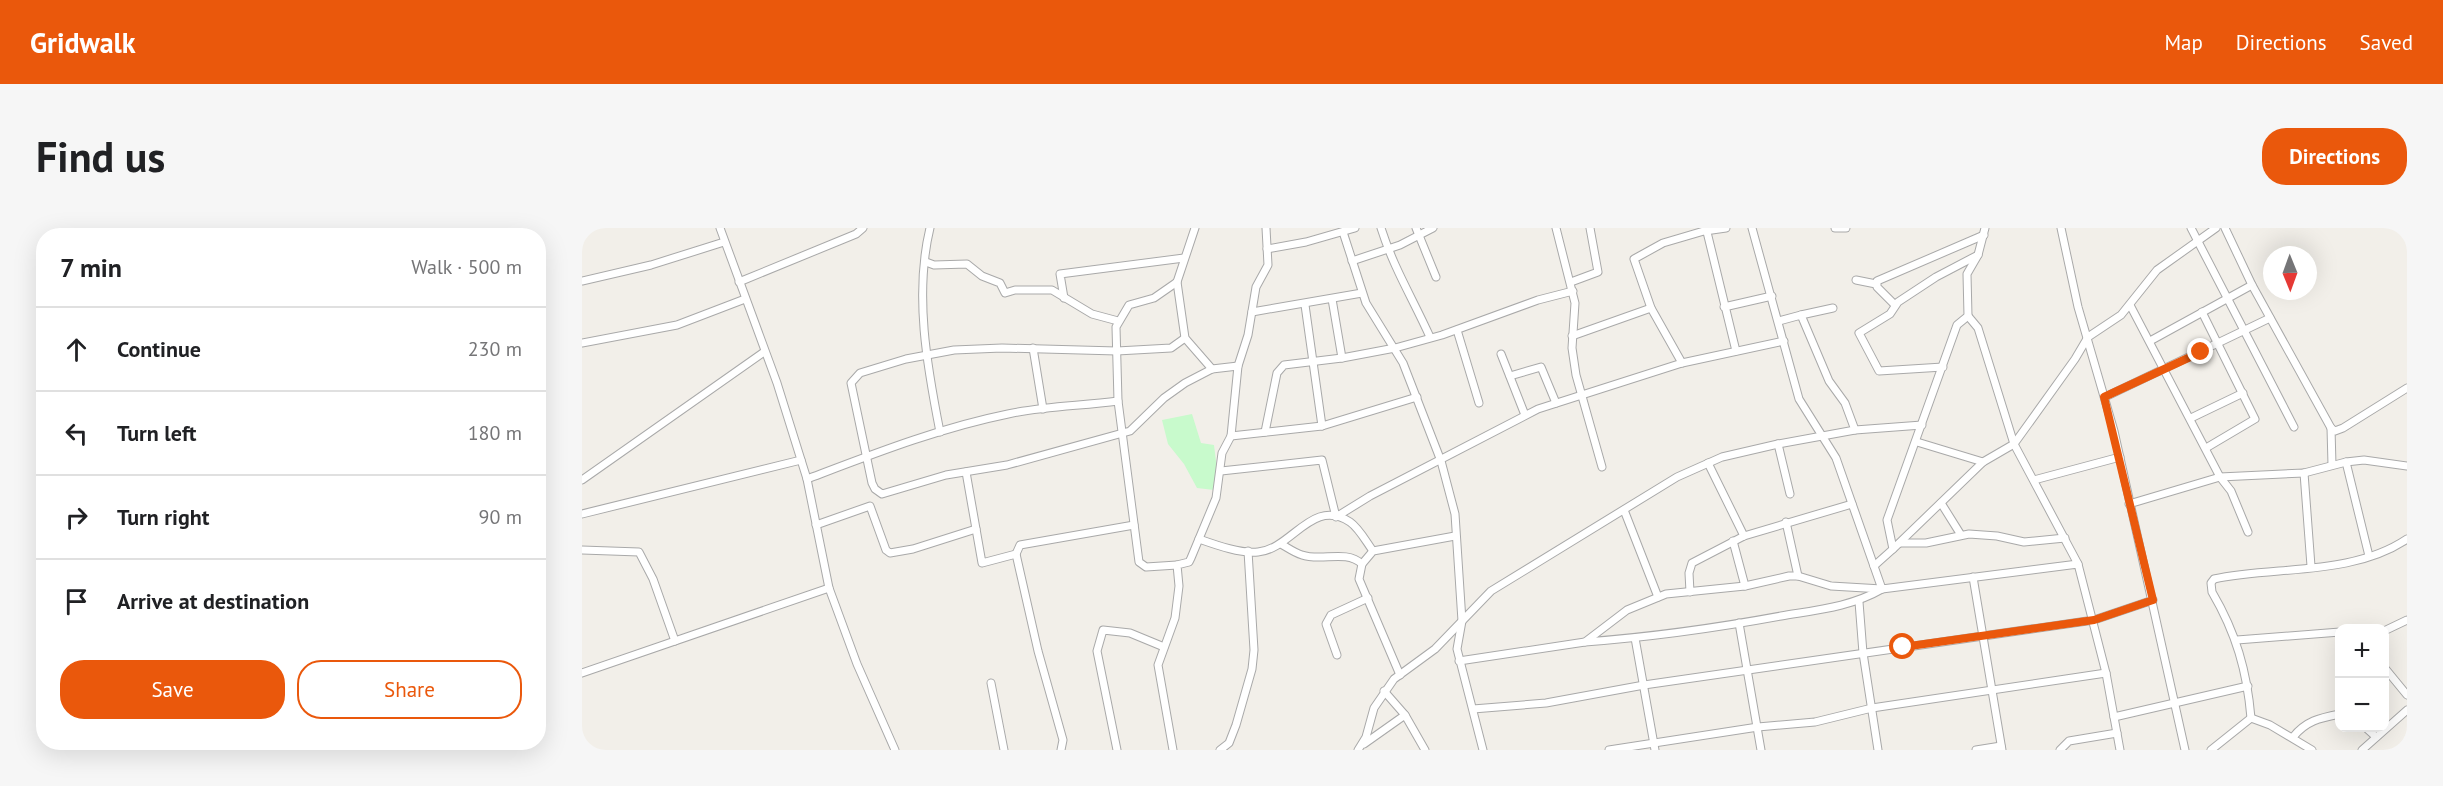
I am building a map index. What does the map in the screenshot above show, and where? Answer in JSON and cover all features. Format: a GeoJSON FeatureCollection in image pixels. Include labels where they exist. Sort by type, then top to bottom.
{"type":"FeatureCollection","features":[{"type":"Feature","properties":{"kind":"street"},"geometry":{"type":"LineString","coordinates":[[720,228],[807,479],[829,588],[857,664],[895,750]]}},
{"type":"Feature","properties":{"kind":"street"},"geometry":{"type":"LineString","coordinates":[[739,282],[856,234],[862,228]]}},
{"type":"Feature","properties":{"kind":"street"},"geometry":{"type":"LineString","coordinates":[[930,228],[923,308],[927,356],[940,432]]}},
{"type":"Feature","properties":{"kind":"street"},"geometry":{"type":"LineString","coordinates":[[1195,228],[1177,282],[1185,338],[1212,369]]}},
{"type":"Feature","properties":{"kind":"street"},"geometry":{"type":"LineString","coordinates":[[1177,282],[1154,298],[1130,305],[1118,321],[1118,401],[1138,562],[1141,565],[1178,566],[1189,562],[1216,498],[1222,453],[1231,436],[1238,366],[1256,287],[1268,265],[1266,228]]}},
{"type":"Feature","properties":{"kind":"street"},"geometry":{"type":"LineString","coordinates":[[1319,228],[1321,237]]}},
{"type":"Feature","properties":{"kind":"street"},"geometry":{"type":"LineString","coordinates":[[1267,249],[1292,245],[1355,228]]}},
{"type":"Feature","properties":{"kind":"street"},"geometry":{"type":"LineString","coordinates":[[1382,228],[1401,282],[1415,303],[1430,337]]}},
{"type":"Feature","properties":{"kind":"street"},"geometry":{"type":"LineString","coordinates":[[1352,261],[1388,249],[1418,231],[1433,228]]}},
{"type":"Feature","properties":{"kind":"street"},"geometry":{"type":"LineString","coordinates":[[1556,228],[1575,303],[1572,336],[1581,395],[1602,467]]}},
{"type":"Feature","properties":{"kind":"street"},"geometry":{"type":"LineString","coordinates":[[1571,282],[1598,272],[1590,228]]}},
{"type":"Feature","properties":{"kind":"street"},"geometry":{"type":"LineString","coordinates":[[1682,363],[1651,308],[1634,259],[1663,243],[1705,230],[1726,228]]}},
{"type":"Feature","properties":{"kind":"street"},"geometry":{"type":"LineString","coordinates":[[1752,228],[1799,399],[1812,424],[1823,435],[1836,458],[1882,589]]}},
{"type":"Feature","properties":{"kind":"street"},"geometry":{"type":"LineString","coordinates":[[1835,228],[1837,230],[1846,228]]}},
{"type":"Feature","properties":{"kind":"street"},"geometry":{"type":"LineString","coordinates":[[2062,228],[2078,307],[2120,457],[2185,750]]}},
{"type":"Feature","properties":{"kind":"street"},"geometry":{"type":"LineString","coordinates":[[2191,228],[2199,239],[2243,331],[2294,427]]}},
{"type":"Feature","properties":{"kind":"street"},"geometry":{"type":"LineString","coordinates":[[1874,566],[1983,462],[2014,444],[2088,338],[2113,322],[2130,305],[2157,270],[2216,228]]}},
{"type":"Feature","properties":{"kind":"street"},"geometry":{"type":"LineString","coordinates":[[2225,228],[2252,285],[2331,428],[2332,465]]}},
{"type":"Feature","properties":{"kind":"street"},"geometry":{"type":"LineString","coordinates":[[1705,230],[1736,351]]}},
{"type":"Feature","properties":{"kind":"street"},"geometry":{"type":"LineString","coordinates":[[1418,231],[1436,277]]}},
{"type":"Feature","properties":{"kind":"street"},"geometry":{"type":"LineString","coordinates":[[1984,231],[1978,255],[1967,274],[1968,316],[1978,328],[2014,444],[2078,564],[2106,673],[2120,750]]}},
{"type":"Feature","properties":{"kind":"street"},"geometry":{"type":"LineString","coordinates":[[1876,284],[1984,231]]}},
{"type":"Feature","properties":{"kind":"street"},"geometry":{"type":"LineString","coordinates":[[1343,232],[1362,293],[1371,314],[1395,348],[1417,397],[1441,461],[1455,514],[1462,621],[1457,637],[1459,661],[1483,750]]}},
{"type":"Feature","properties":{"kind":"street"},"geometry":{"type":"LineString","coordinates":[[582,281],[651,265],[724,242]]}},
{"type":"Feature","properties":{"kind":"street"},"geometry":{"type":"LineString","coordinates":[[1943,367],[1883,372],[1877,369],[1859,333],[1890,314],[1895,305],[1936,277],[1978,255]]}},
{"type":"Feature","properties":{"kind":"street"},"geometry":{"type":"LineString","coordinates":[[1064,298],[1060,274],[1184,258]]}},
{"type":"Feature","properties":{"kind":"street"},"geometry":{"type":"LineString","coordinates":[[926,262],[934,265],[967,264],[982,276],[1000,283],[1005,293],[1015,290],[1052,290],[1092,314],[1118,321]]}},
{"type":"Feature","properties":{"kind":"street"},"geometry":{"type":"LineString","coordinates":[[1856,280],[1876,284],[1895,305]]}},
{"type":"Feature","properties":{"kind":"street"},"geometry":{"type":"LineString","coordinates":[[2150,341],[2252,285]]}},
{"type":"Feature","properties":{"kind":"street"},"geometry":{"type":"LineString","coordinates":[[1265,432],[1269,402],[1280,368],[1284,365],[1342,358],[1395,348],[1457,330],[1538,300],[1573,291]]}},
{"type":"Feature","properties":{"kind":"street"},"geometry":{"type":"LineString","coordinates":[[1252,312],[1305,305],[1362,293]]}},
{"type":"Feature","properties":{"kind":"street"},"geometry":{"type":"LineString","coordinates":[[1724,307],[1772,296]]}},
{"type":"Feature","properties":{"kind":"street"},"geometry":{"type":"LineString","coordinates":[[582,343],[677,325],[745,299]]}},
{"type":"Feature","properties":{"kind":"street"},"geometry":{"type":"LineString","coordinates":[[1332,299],[1342,358]]}},
{"type":"Feature","properties":{"kind":"street"},"geometry":{"type":"LineString","coordinates":[[1305,305],[1322,426]]}},
{"type":"Feature","properties":{"kind":"street"},"geometry":{"type":"LineString","coordinates":[[2130,305],[2166,369],[2220,477],[2231,491],[2248,532]]}},
{"type":"Feature","properties":{"kind":"street"},"geometry":{"type":"LineString","coordinates":[[1572,336],[1651,308]]}},
{"type":"Feature","properties":{"kind":"street"},"geometry":{"type":"LineString","coordinates":[[1779,321],[1833,308]]}},
{"type":"Feature","properties":{"kind":"street"},"geometry":{"type":"LineString","coordinates":[[2202,312],[2243,393],[2254,421],[2206,448]]}},
{"type":"Feature","properties":{"kind":"street"},"geometry":{"type":"LineString","coordinates":[[1801,315],[1826,375],[1845,403],[1854,430]]}},
{"type":"Feature","properties":{"kind":"street"},"geometry":{"type":"LineString","coordinates":[[1893,549],[1887,520],[1957,326],[1968,316]]}},
{"type":"Feature","properties":{"kind":"street"},"geometry":{"type":"LineString","coordinates":[[2104,397],[2270,318]]}},
{"type":"Feature","properties":{"kind":"street"},"geometry":{"type":"LineString","coordinates":[[1457,330],[1479,403]]}},
{"type":"Feature","properties":{"kind":"street"},"geometry":{"type":"LineString","coordinates":[[1185,338],[1172,348],[1117,351],[1033,348],[954,350],[906,359],[854,376],[851,383],[852,391],[872,483],[875,489],[882,494],[966,472],[1007,465],[1123,433],[1138,426],[1164,398],[1185,383],[1212,369],[1238,366]]}},
{"type":"Feature","properties":{"kind":"street"},"geometry":{"type":"LineString","coordinates":[[1336,517],[1370,496],[1441,461],[1525,415],[1682,363],[1784,342]]}},
{"type":"Feature","properties":{"kind":"street"},"geometry":{"type":"LineString","coordinates":[[1033,348],[1043,409]]}},
{"type":"Feature","properties":{"kind":"street"},"geometry":{"type":"LineString","coordinates":[[582,480],[764,352]]}},
{"type":"Feature","properties":{"kind":"street"},"geometry":{"type":"LineString","coordinates":[[1501,354],[1525,415]]}},
{"type":"Feature","properties":{"kind":"street"},"geometry":{"type":"LineString","coordinates":[[1510,376],[1541,367],[1556,403]]}},
{"type":"Feature","properties":{"kind":"street"},"geometry":{"type":"LineString","coordinates":[[2331,428],[2335,431],[2343,428],[2407,388]]}},
{"type":"Feature","properties":{"kind":"street"},"geometry":{"type":"LineString","coordinates":[[2191,418],[2243,393]]}},
{"type":"Feature","properties":{"kind":"street"},"geometry":{"type":"LineString","coordinates":[[1231,436],[1322,426],[1417,397]]}},
{"type":"Feature","properties":{"kind":"street"},"geometry":{"type":"LineString","coordinates":[[807,479],[940,432],[1011,413],[1118,401]]}},
{"type":"Feature","properties":{"kind":"street"},"geometry":{"type":"LineString","coordinates":[[1361,747],[1374,708],[1384,691],[1400,675],[1435,649],[1491,591],[1677,477],[1708,463],[1778,444],[1854,430],[1922,425]]}},
{"type":"Feature","properties":{"kind":"street"},"geometry":{"type":"LineString","coordinates":[[1917,442],[1983,462]]}},
{"type":"Feature","properties":{"kind":"street"},"geometry":{"type":"LineString","coordinates":[[1778,444],[1790,494]]}},
{"type":"Feature","properties":{"kind":"street"},"geometry":{"type":"LineString","coordinates":[[2034,480],[2120,457]]}},
{"type":"Feature","properties":{"kind":"street"},"geometry":{"type":"LineString","coordinates":[[1221,471],[1322,459],[1336,517]]}},
{"type":"Feature","properties":{"kind":"street"},"geometry":{"type":"LineString","coordinates":[[582,514],[801,460]]}},
{"type":"Feature","properties":{"kind":"street"},"geometry":{"type":"LineString","coordinates":[[2129,504],[2220,477],[2304,473],[2346,462],[2380,460],[2407,466]]}},
{"type":"Feature","properties":{"kind":"street"},"geometry":{"type":"LineString","coordinates":[[2346,462],[2369,556]]}},
{"type":"Feature","properties":{"kind":"street"},"geometry":{"type":"LineString","coordinates":[[1708,463],[1744,536]]}},
{"type":"Feature","properties":{"kind":"street"},"geometry":{"type":"LineString","coordinates":[[966,472],[982,563],[1016,554]]}},
{"type":"Feature","properties":{"kind":"street"},"geometry":{"type":"LineString","coordinates":[[2304,473],[2311,567]]}},
{"type":"Feature","properties":{"kind":"street"},"geometry":{"type":"LineString","coordinates":[[1941,503],[1960,535]]}},
{"type":"Feature","properties":{"kind":"street"},"geometry":{"type":"LineString","coordinates":[[1690,592],[1689,573],[1692,562],[1715,553],[1744,536],[1852,504]]}},
{"type":"Feature","properties":{"kind":"street"},"geometry":{"type":"LineString","coordinates":[[816,525],[870,506],[886,550],[890,553],[913,549],[976,530]]}},
{"type":"Feature","properties":{"kind":"street"},"geometry":{"type":"LineString","coordinates":[[1624,510],[1658,597]]}},
{"type":"Feature","properties":{"kind":"street"},"geometry":{"type":"LineString","coordinates":[[1199,539],[1258,552],[1281,544],[1308,521],[1322,516],[1336,517],[1351,523],[1373,551]]}},
{"type":"Feature","properties":{"kind":"street"},"geometry":{"type":"LineString","coordinates":[[1786,522],[1798,576]]}},
{"type":"Feature","properties":{"kind":"street"},"geometry":{"type":"LineString","coordinates":[[1061,750],[1063,740],[1038,651],[1016,554],[1020,545],[1134,525]]}},
{"type":"Feature","properties":{"kind":"street"},"geometry":{"type":"LineString","coordinates":[[1900,543],[1926,543],[1960,535],[1997,536],[2024,542],[2065,538]]}},
{"type":"Feature","properties":{"kind":"street"},"geometry":{"type":"LineString","coordinates":[[1400,675],[1359,579],[1362,564],[1373,551],[1455,536]]}},
{"type":"Feature","properties":{"kind":"street"},"geometry":{"type":"LineString","coordinates":[[2251,718],[2248,686],[2237,640],[2212,592],[2211,584],[2214,579],[2343,563],[2369,556],[2407,539]]}},
{"type":"Feature","properties":{"kind":"street"},"geometry":{"type":"LineString","coordinates":[[1733,541],[1745,586]]}},
{"type":"Feature","properties":{"kind":"street"},"geometry":{"type":"LineString","coordinates":[[1281,544],[1304,556],[1344,556],[1356,558],[1362,564]]}},
{"type":"Feature","properties":{"kind":"street"},"geometry":{"type":"LineString","coordinates":[[582,550],[639,552],[653,579],[675,641]]}},
{"type":"Feature","properties":{"kind":"street"},"geometry":{"type":"LineString","coordinates":[[1220,750],[1229,743],[1252,669],[1254,650],[1248,551]]}},
{"type":"Feature","properties":{"kind":"street"},"geometry":{"type":"LineString","coordinates":[[1585,642],[1628,610],[1658,597],[1745,586],[1798,576],[1832,586],[1882,589],[2078,564]]}},
{"type":"Feature","properties":{"kind":"street"},"geometry":{"type":"LineString","coordinates":[[1173,750],[1158,665],[1177,604],[1178,566]]}},
{"type":"Feature","properties":{"kind":"street"},"geometry":{"type":"LineString","coordinates":[[1973,577],[2001,748],[1976,750]]}},
{"type":"Feature","properties":{"kind":"street"},"geometry":{"type":"LineString","coordinates":[[582,674],[829,588]]}},
{"type":"Feature","properties":{"kind":"street"},"geometry":{"type":"LineString","coordinates":[[1459,661],[1585,642],[1635,638],[1739,623],[1859,602],[1882,589]]}},
{"type":"Feature","properties":{"kind":"street"},"geometry":{"type":"LineString","coordinates":[[1337,655],[1326,624],[1331,615],[1368,598]]}},
{"type":"Feature","properties":{"kind":"street"},"geometry":{"type":"LineString","coordinates":[[1473,710],[1546,703],[1644,685],[2094,620],[2153,600]]}},
{"type":"Feature","properties":{"kind":"street"},"geometry":{"type":"LineString","coordinates":[[1859,602],[1863,653],[1878,750]]}},
{"type":"Feature","properties":{"kind":"street"},"geometry":{"type":"LineString","coordinates":[[2389,629],[2407,621]]}},
{"type":"Feature","properties":{"kind":"street"},"geometry":{"type":"LineString","coordinates":[[1739,623],[1761,750]]}},
{"type":"Feature","properties":{"kind":"street"},"geometry":{"type":"LineString","coordinates":[[1117,750],[1097,651],[1103,630],[1130,633],[1164,647]]}},
{"type":"Feature","properties":{"kind":"street"},"geometry":{"type":"LineString","coordinates":[[2237,640],[2335,632]]}},
{"type":"Feature","properties":{"kind":"street"},"geometry":{"type":"LineString","coordinates":[[1635,638],[1655,747]]}},
{"type":"Feature","properties":{"kind":"street"},"geometry":{"type":"LineString","coordinates":[[2389,672],[2407,695]]}},
{"type":"Feature","properties":{"kind":"street"},"geometry":{"type":"LineString","coordinates":[[1609,750],[1655,747],[1758,727],[1815,722],[1872,708],[2106,673]]}},
{"type":"Feature","properties":{"kind":"street"},"geometry":{"type":"LineString","coordinates":[[991,683],[1004,750]]}},
{"type":"Feature","properties":{"kind":"street"},"geometry":{"type":"LineString","coordinates":[[2114,717],[2248,686]]}},
{"type":"Feature","properties":{"kind":"street"},"geometry":{"type":"LineString","coordinates":[[1384,691],[1405,715],[1425,750]]}},
{"type":"Feature","properties":{"kind":"street"},"geometry":{"type":"LineString","coordinates":[[2362,750],[2407,710]]}},
{"type":"Feature","properties":{"kind":"street"},"geometry":{"type":"LineString","coordinates":[[1361,747],[1405,715]]}},
{"type":"Feature","properties":{"kind":"street"},"geometry":{"type":"LineString","coordinates":[[2293,737],[2301,728],[2316,718],[2335,715]]}},
{"type":"Feature","properties":{"kind":"street"},"geometry":{"type":"LineString","coordinates":[[2251,718],[2262,721],[2293,737],[2312,750]]}},
{"type":"Feature","properties":{"kind":"street"},"geometry":{"type":"LineString","coordinates":[[2211,750],[2251,718]]}},
{"type":"Feature","properties":{"kind":"street"},"geometry":{"type":"LineString","coordinates":[[2370,732],[2376,737]]}},
{"type":"Feature","properties":{"kind":"street"},"geometry":{"type":"LineString","coordinates":[[2060,750],[2069,741],[2117,733]]}},
{"type":"Feature","properties":{"kind":"green space"},"geometry":{"type":"Polygon","coordinates":[[[1192,414],[1201,443],[1214,445],[1218,477],[1214,490],[1197,488],[1184,464],[1168,444],[1162,420],[1192,414]]]}},
{"type":"Feature","properties":{"kind":"route"},"geometry":{"type":"LineString","coordinates":[[1903,647],[2094,620],[2153,600],[2104,397],[2201,352]]}}]}
